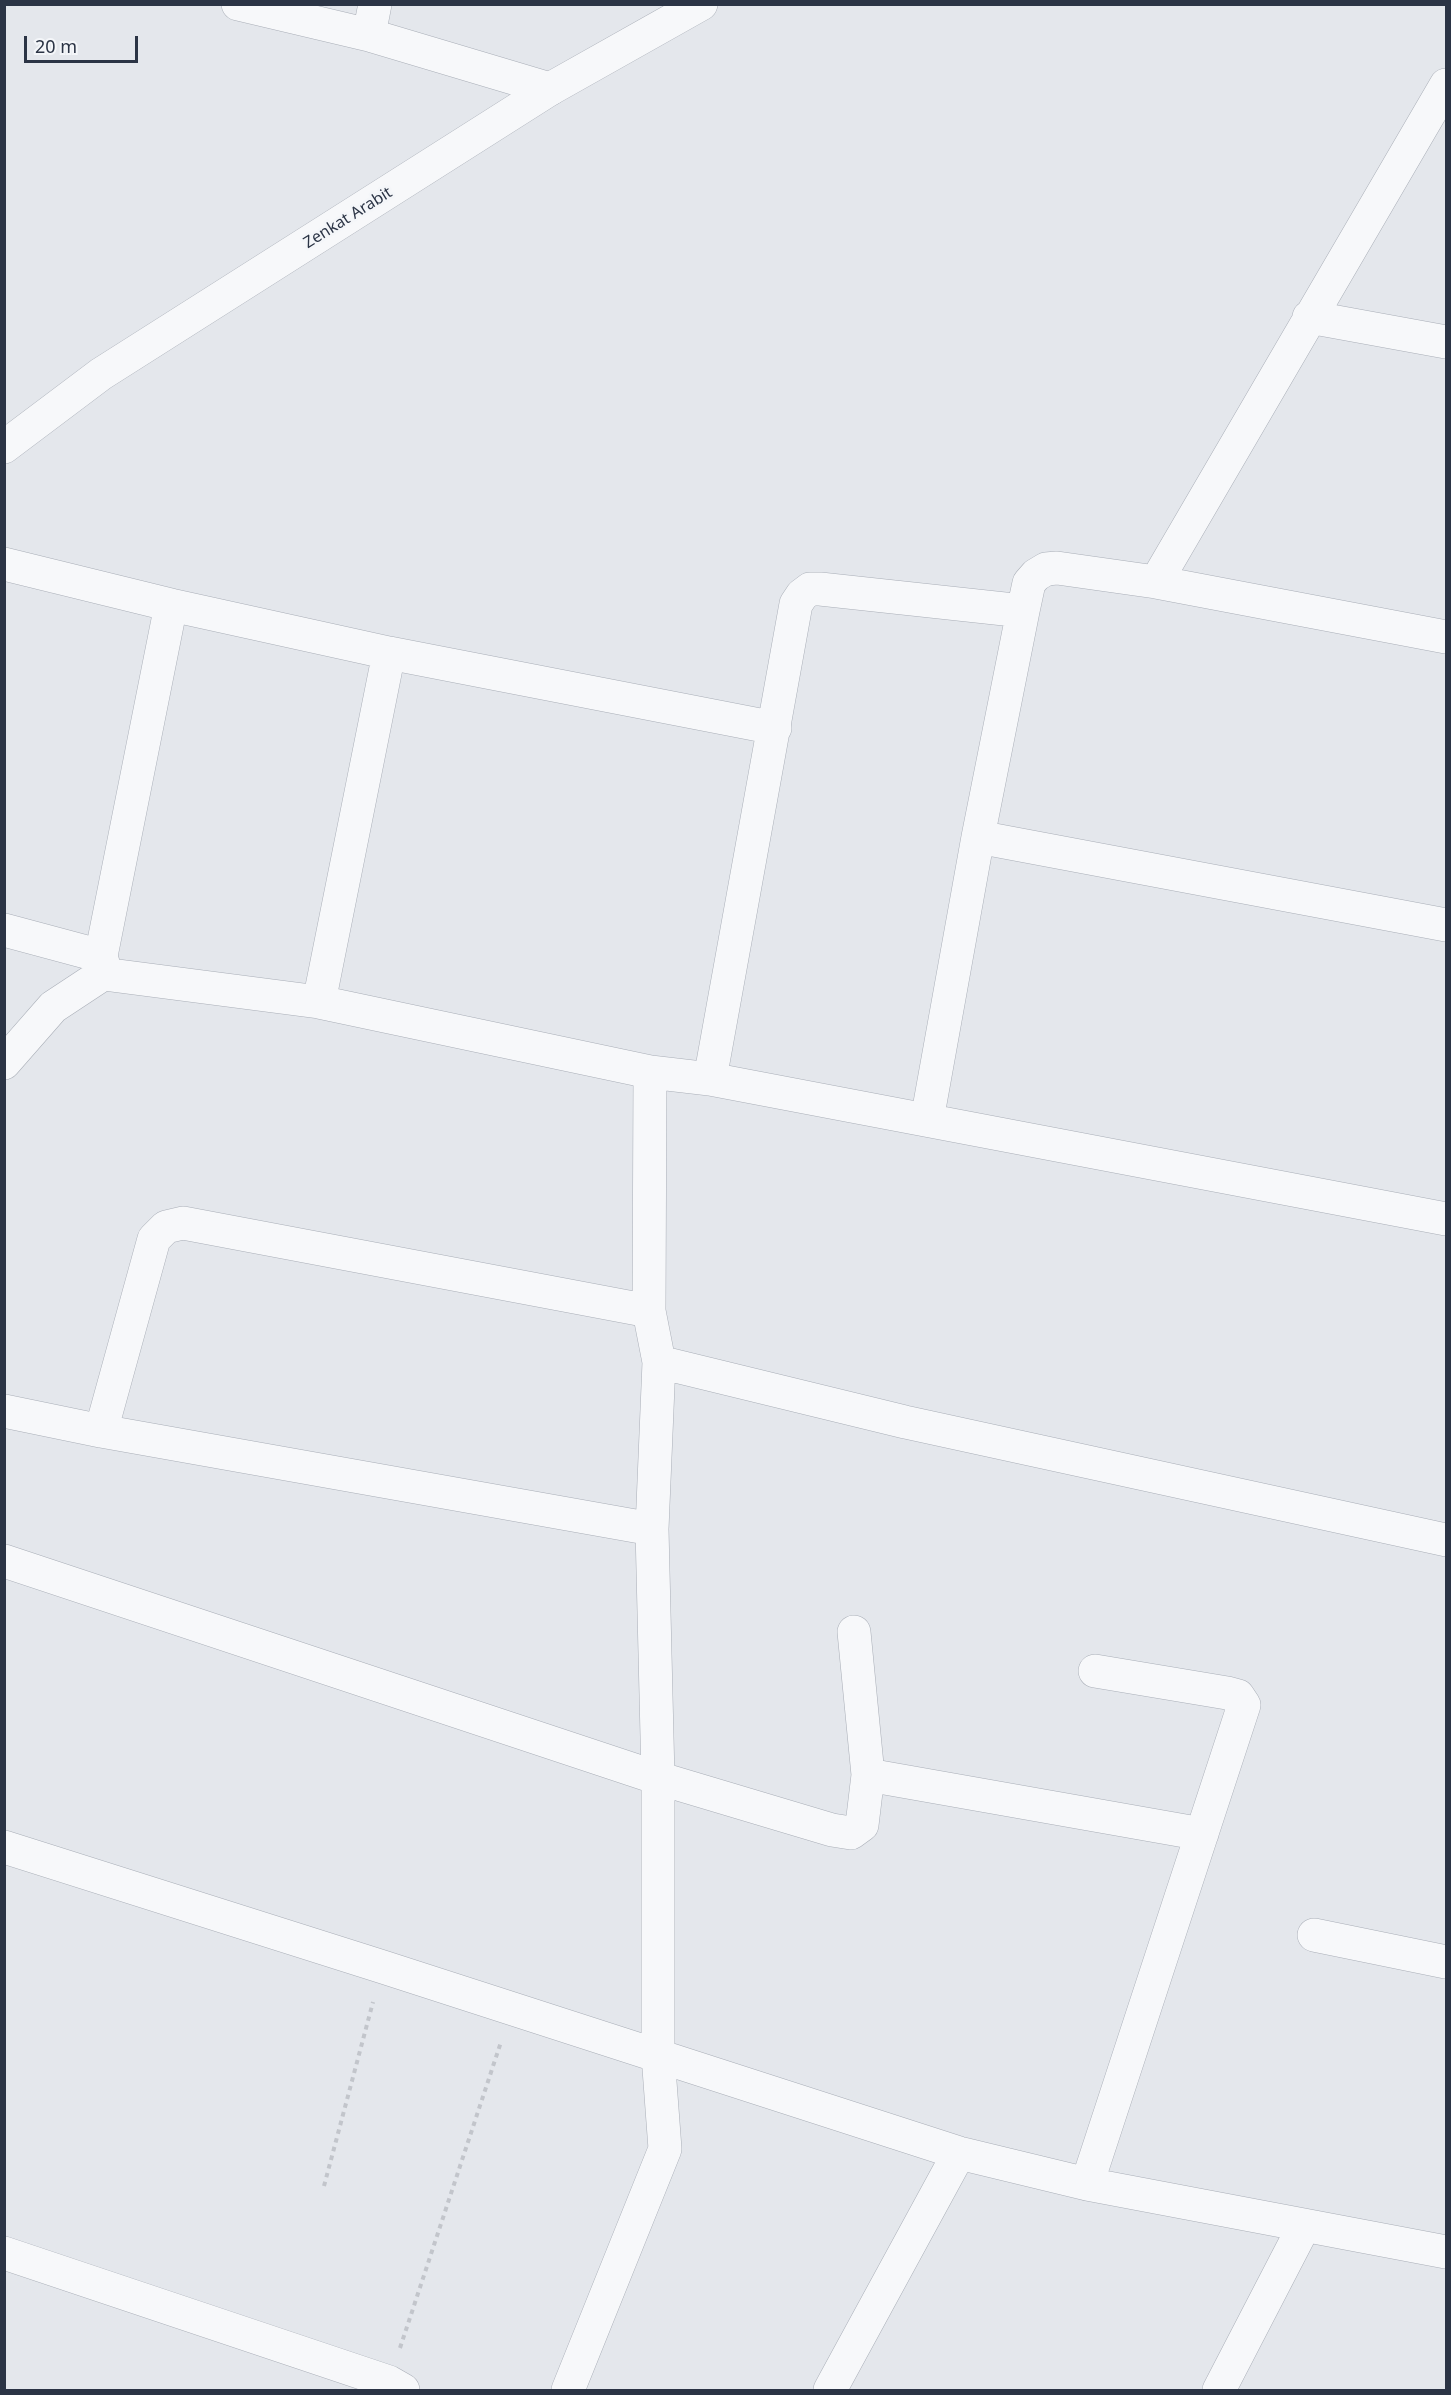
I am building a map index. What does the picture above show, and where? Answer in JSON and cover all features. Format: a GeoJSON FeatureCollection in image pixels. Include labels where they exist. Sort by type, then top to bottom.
{"type":"FeatureCollection","features":[{"type":"Feature","properties":{"kind":"street"},"geometry":{"type":"LineString","coordinates":[[238,4],[372,20],[550,89]]}},
{"type":"Feature","properties":{"kind":"street","name":"Zenkat Arabit"},"geometry":{"type":"LineString","coordinates":[[4,447],[101,374],[550,89],[702,4]]}},
{"type":"Feature","properties":{"kind":"street"},"geometry":{"type":"LineString","coordinates":[[1156,582],[1446,85]]}},
{"type":"Feature","properties":{"kind":"street"},"geometry":{"type":"LineString","coordinates":[[1309,317],[1446,342]]}},
{"type":"Feature","properties":{"kind":"street"},"geometry":{"type":"LineString","coordinates":[[4,564],[171,605],[389,653],[775,728]]}},
{"type":"Feature","properties":{"kind":"street"},"geometry":{"type":"LineString","coordinates":[[927,1120],[978,837],[1023,611],[1029,584],[1036,575],[1046,569],[1057,568],[1156,582],[1446,637]]}},
{"type":"Feature","properties":{"kind":"street"},"geometry":{"type":"LineString","coordinates":[[710,1079],[796,604],[802,595],[810,589],[820,588],[1023,611]]}},
{"type":"Feature","properties":{"kind":"street"},"geometry":{"type":"LineString","coordinates":[[4,1063],[53,1007],[104,964],[171,605]]}},
{"type":"Feature","properties":{"kind":"street"},"geometry":{"type":"LineString","coordinates":[[319,1002],[389,653]]}},
{"type":"Feature","properties":{"kind":"street"},"geometry":{"type":"LineString","coordinates":[[978,837],[1446,925]]}},
{"type":"Feature","properties":{"kind":"street"},"geometry":{"type":"LineString","coordinates":[[4,930],[104,964],[319,1002],[650,1072],[710,1079],[1446,1219]]}},
{"type":"Feature","properties":{"kind":"street"},"geometry":{"type":"LineString","coordinates":[[568,2391],[665,2149],[658,2055],[658,1778],[652,1529],[659,1362],[649,1311],[650,1072]]}},
{"type":"Feature","properties":{"kind":"street"},"geometry":{"type":"LineString","coordinates":[[101,1431],[154,1239],[166,1227],[183,1223],[649,1311]]}},
{"type":"Feature","properties":{"kind":"street"},"geometry":{"type":"LineString","coordinates":[[659,1362],[905,1422],[1446,1540]]}},
{"type":"Feature","properties":{"kind":"street"},"geometry":{"type":"LineString","coordinates":[[4,1411],[101,1431],[652,1529]]}},
{"type":"Feature","properties":{"kind":"street"},"geometry":{"type":"LineString","coordinates":[[4,1561],[658,1778],[832,1830],[851,1833],[862,1825],[868,1775],[854,1632]]}},
{"type":"Feature","properties":{"kind":"street"},"geometry":{"type":"LineString","coordinates":[[1088,2184],[1244,1705],[1238,1696],[1095,1671]]}},
{"type":"Feature","properties":{"kind":"street"},"geometry":{"type":"LineString","coordinates":[[868,1775],[1202,1833]]}},
{"type":"Feature","properties":{"kind":"street"},"geometry":{"type":"LineString","coordinates":[[4,1847],[383,1966],[511,2010],[658,2055],[959,2153],[1088,2184],[1446,2252]]}},
{"type":"Feature","properties":{"kind":"street"},"geometry":{"type":"LineString","coordinates":[[1314,1935],[1446,1962]]}},
{"type":"Feature","properties":{"kind":"street"},"geometry":{"type":"LineString","coordinates":[[830,2391],[959,2153]]}},
{"type":"Feature","properties":{"kind":"street"},"geometry":{"type":"LineString","coordinates":[[1219,2391],[1304,2226]]}},
{"type":"Feature","properties":{"kind":"street"},"geometry":{"type":"LineString","coordinates":[[4,2253],[396,2386]]}},
{"type":"Feature","properties":{"kind":"path"},"geometry":{"type":"LineString","coordinates":[[324,2186],[383,1966]]}},
{"type":"Feature","properties":{"kind":"path"},"geometry":{"type":"LineString","coordinates":[[396,2386],[511,2010]]}}]}
